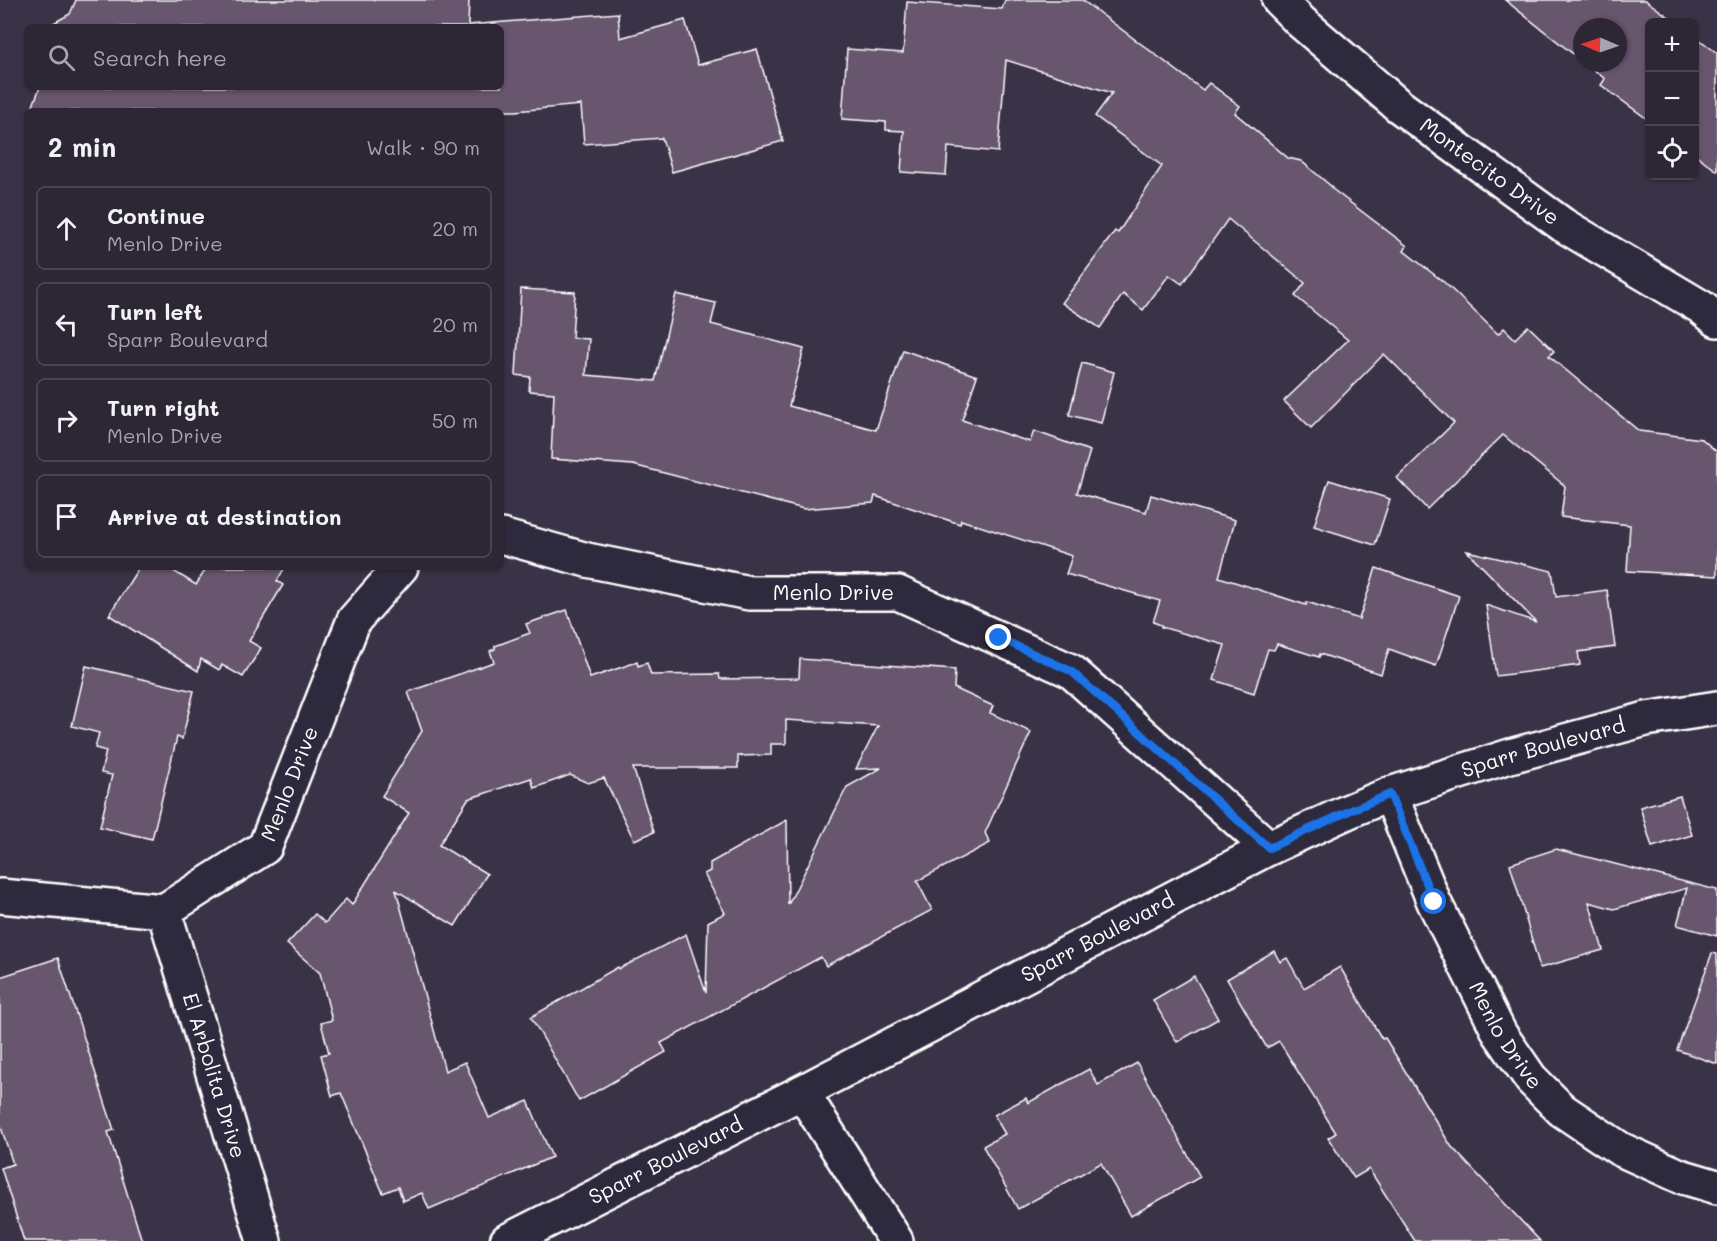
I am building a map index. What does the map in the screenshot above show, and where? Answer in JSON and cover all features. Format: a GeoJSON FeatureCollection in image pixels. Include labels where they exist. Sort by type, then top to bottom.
{"type":"FeatureCollection","features":[{"type":"Feature","properties":{"kind":"street","name":"Montecito Drive"},"geometry":{"type":"LineString","coordinates":[[1279,0],[1301,22],[1409,113],[1563,225],[1701,307],[1717,320]]}},
{"type":"Feature","properties":{"kind":"street","name":"Menlo Drive"},"geometry":{"type":"LineString","coordinates":[[504,537],[587,560],[749,593],[898,593],[1071,671],[1269,848]]}},
{"type":"Feature","properties":{"kind":"street","name":"Menlo Drive"},"geometry":{"type":"LineString","coordinates":[[164,911],[265,847],[354,620],[398,570]]}},
{"type":"Feature","properties":{"kind":"street","name":"Sparr Boulevard"},"geometry":{"type":"LineString","coordinates":[[507,1241],[802,1092],[1269,848],[1349,811],[1390,794],[1510,756],[1646,719],[1717,708]]}},
{"type":"Feature","properties":{"kind":"street","name":"Menlo Drive"},"geometry":{"type":"LineString","coordinates":[[1390,794],[1434,902],[1500,1034],[1531,1079],[1562,1110],[1620,1149],[1680,1176],[1717,1187]]}},
{"type":"Feature","properties":{"kind":"street"},"geometry":{"type":"LineString","coordinates":[[0,896],[164,911]]}},
{"type":"Feature","properties":{"kind":"street","name":"El Arbolita Drive"},"geometry":{"type":"LineString","coordinates":[[164,911],[264,1241]]}},
{"type":"Feature","properties":{"kind":"street"},"geometry":{"type":"LineString","coordinates":[[802,1092],[896,1241]]}},
{"type":"Feature","properties":{"kind":"building"},"geometry":{"type":"Polygon","coordinates":[[[76,0],[469,0],[468,24],[52,24],[70,14],[76,0]]]}},
{"type":"Feature","properties":{"kind":"building"},"geometry":{"type":"Polygon","coordinates":[[[1005,0],[1082,0],[1203,90],[1209,83],[1240,106],[1235,113],[1288,158],[1301,161],[1331,188],[1407,246],[1404,251],[1445,283],[1498,334],[1504,328],[1515,339],[1528,326],[1554,351],[1549,356],[1639,431],[1702,439],[1717,452],[1717,576],[1627,571],[1630,525],[1561,517],[1565,486],[1503,435],[1427,509],[1397,478],[1454,423],[1384,354],[1311,428],[1284,401],[1348,340],[1295,296],[1305,283],[1228,219],[1182,284],[1169,275],[1143,310],[1123,294],[1100,328],[1062,303],[1115,231],[1118,233],[1162,166],[1095,116],[1112,93],[1006,60],[998,152],[948,147],[946,175],[901,172],[904,131],[886,130],[886,122],[842,119],[847,49],[903,53],[907,2],[1002,9],[1005,0]]]}},
{"type":"Feature","properties":{"kind":"building"},"geometry":{"type":"Polygon","coordinates":[[[1505,0],[1645,0],[1670,18],[1645,18],[1645,117],[1601,85],[1605,79],[1596,72],[1627,72],[1627,18],[1573,18],[1573,54],[1505,0]]]}},
{"type":"Feature","properties":{"kind":"building"},"geometry":{"type":"Polygon","coordinates":[[[618,13],[620,38],[685,20],[698,65],[757,49],[783,141],[672,172],[662,138],[584,144],[581,105],[515,111],[504,111],[504,108],[32,108],[39,90],[504,90],[504,24],[480,24],[618,13]]]}},
{"type":"Feature","properties":{"kind":"building"},"geometry":{"type":"Polygon","coordinates":[[[1699,39],[1717,53],[1717,171],[1699,157],[1699,39]]]}},
{"type":"Feature","properties":{"kind":"building"},"geometry":{"type":"Polygon","coordinates":[[[521,289],[575,292],[572,338],[589,339],[586,375],[655,381],[676,294],[716,303],[711,324],[804,349],[789,406],[876,430],[903,350],[977,376],[962,420],[1030,442],[1034,431],[1090,451],[1077,493],[1146,512],[1151,495],[1235,520],[1219,577],[1306,605],[1307,602],[1359,619],[1376,568],[1459,596],[1436,666],[1389,649],[1381,674],[1320,654],[1319,657],[1277,644],[1274,650],[1268,649],[1254,693],[1214,680],[1225,645],[1161,627],[1153,622],[1160,601],[1066,574],[1072,556],[961,520],[960,524],[875,496],[873,503],[804,509],[633,465],[551,459],[554,393],[529,391],[530,377],[516,375],[521,289]]]}},
{"type":"Feature","properties":{"kind":"building"},"geometry":{"type":"Polygon","coordinates":[[[1082,363],[1114,372],[1101,423],[1069,415],[1082,363]]]}},
{"type":"Feature","properties":{"kind":"building"},"geometry":{"type":"Polygon","coordinates":[[[1329,480],[1390,499],[1375,545],[1314,526],[1329,480]]]}},
{"type":"Feature","properties":{"kind":"building"},"geometry":{"type":"Polygon","coordinates":[[[1467,551],[1552,571],[1556,597],[1607,590],[1615,647],[1578,652],[1580,665],[1496,676],[1486,605],[1536,622],[1467,551]]]}},
{"type":"Feature","properties":{"kind":"building"},"geometry":{"type":"Polygon","coordinates":[[[137,570],[172,570],[196,585],[205,570],[283,570],[277,581],[283,585],[249,641],[261,648],[243,677],[222,665],[219,670],[201,659],[198,671],[109,615],[137,570]]]}},
{"type":"Feature","properties":{"kind":"building"},"geometry":{"type":"Polygon","coordinates":[[[567,610],[590,678],[637,662],[638,666],[647,663],[651,675],[719,674],[720,679],[799,678],[800,659],[955,670],[954,688],[993,706],[990,713],[1031,732],[985,833],[990,843],[917,881],[932,910],[826,966],[821,957],[661,1043],[666,1052],[579,1101],[531,1017],[618,967],[619,969],[686,934],[706,993],[708,922],[725,913],[704,874],[710,871],[710,863],[787,820],[788,905],[847,787],[881,768],[856,769],[878,726],[786,720],[786,744],[771,744],[771,755],[738,756],[738,768],[633,768],[654,832],[634,840],[604,778],[588,783],[570,775],[534,788],[531,778],[468,799],[439,845],[487,874],[455,926],[396,890],[445,1071],[465,1062],[489,1118],[528,1101],[552,1157],[429,1209],[422,1193],[403,1201],[398,1187],[383,1193],[341,1093],[332,1096],[321,1055],[329,1053],[321,1023],[332,1020],[320,973],[287,944],[315,914],[325,923],[346,899],[352,905],[409,813],[382,796],[422,731],[408,692],[494,662],[490,651],[495,649],[495,646],[530,633],[526,624],[567,610]]]}},
{"type":"Feature","properties":{"kind":"building"},"geometry":{"type":"Polygon","coordinates":[[[86,666],[194,691],[182,739],[177,737],[152,839],[100,827],[112,775],[101,773],[106,751],[95,748],[99,733],[72,726],[86,666]]]}},
{"type":"Feature","properties":{"kind":"building"},"geometry":{"type":"Polygon","coordinates":[[[1680,796],[1692,835],[1652,847],[1640,807],[1680,796]]]}},
{"type":"Feature","properties":{"kind":"building"},"geometry":{"type":"Polygon","coordinates":[[[1556,849],[1717,890],[1717,936],[1677,925],[1687,888],[1614,909],[1589,902],[1603,950],[1540,968],[1510,864],[1556,849]]]}},
{"type":"Feature","properties":{"kind":"building"},"geometry":{"type":"Polygon","coordinates":[[[1274,951],[1280,962],[1287,958],[1304,988],[1340,967],[1382,1039],[1385,1038],[1451,1146],[1540,1241],[1415,1241],[1369,1169],[1354,1178],[1328,1138],[1336,1133],[1279,1041],[1267,1048],[1227,979],[1274,951]]]}},
{"type":"Feature","properties":{"kind":"building"},"geometry":{"type":"Polygon","coordinates":[[[1712,953],[1717,954],[1717,1064],[1677,1050],[1712,953]]]}},
{"type":"Feature","properties":{"kind":"building"},"geometry":{"type":"Polygon","coordinates":[[[58,958],[114,1130],[108,1132],[142,1241],[24,1241],[1,1168],[13,1164],[0,1124],[0,977],[58,958]]]}},
{"type":"Feature","properties":{"kind":"building"},"geometry":{"type":"Polygon","coordinates":[[[1194,976],[1218,1019],[1177,1042],[1153,1000],[1194,976]]]}},
{"type":"Feature","properties":{"kind":"building"},"geometry":{"type":"Polygon","coordinates":[[[1137,1063],[1200,1177],[1131,1216],[1101,1163],[1018,1209],[983,1146],[1005,1134],[994,1115],[1026,1098],[1028,1103],[1089,1069],[1098,1085],[1137,1063]]]}},
{"type":"Feature","properties":{"kind":"route"},"geometry":{"type":"LineString","coordinates":[[999,638],[1071,671],[1269,848],[1390,794],[1434,902]]}}]}
